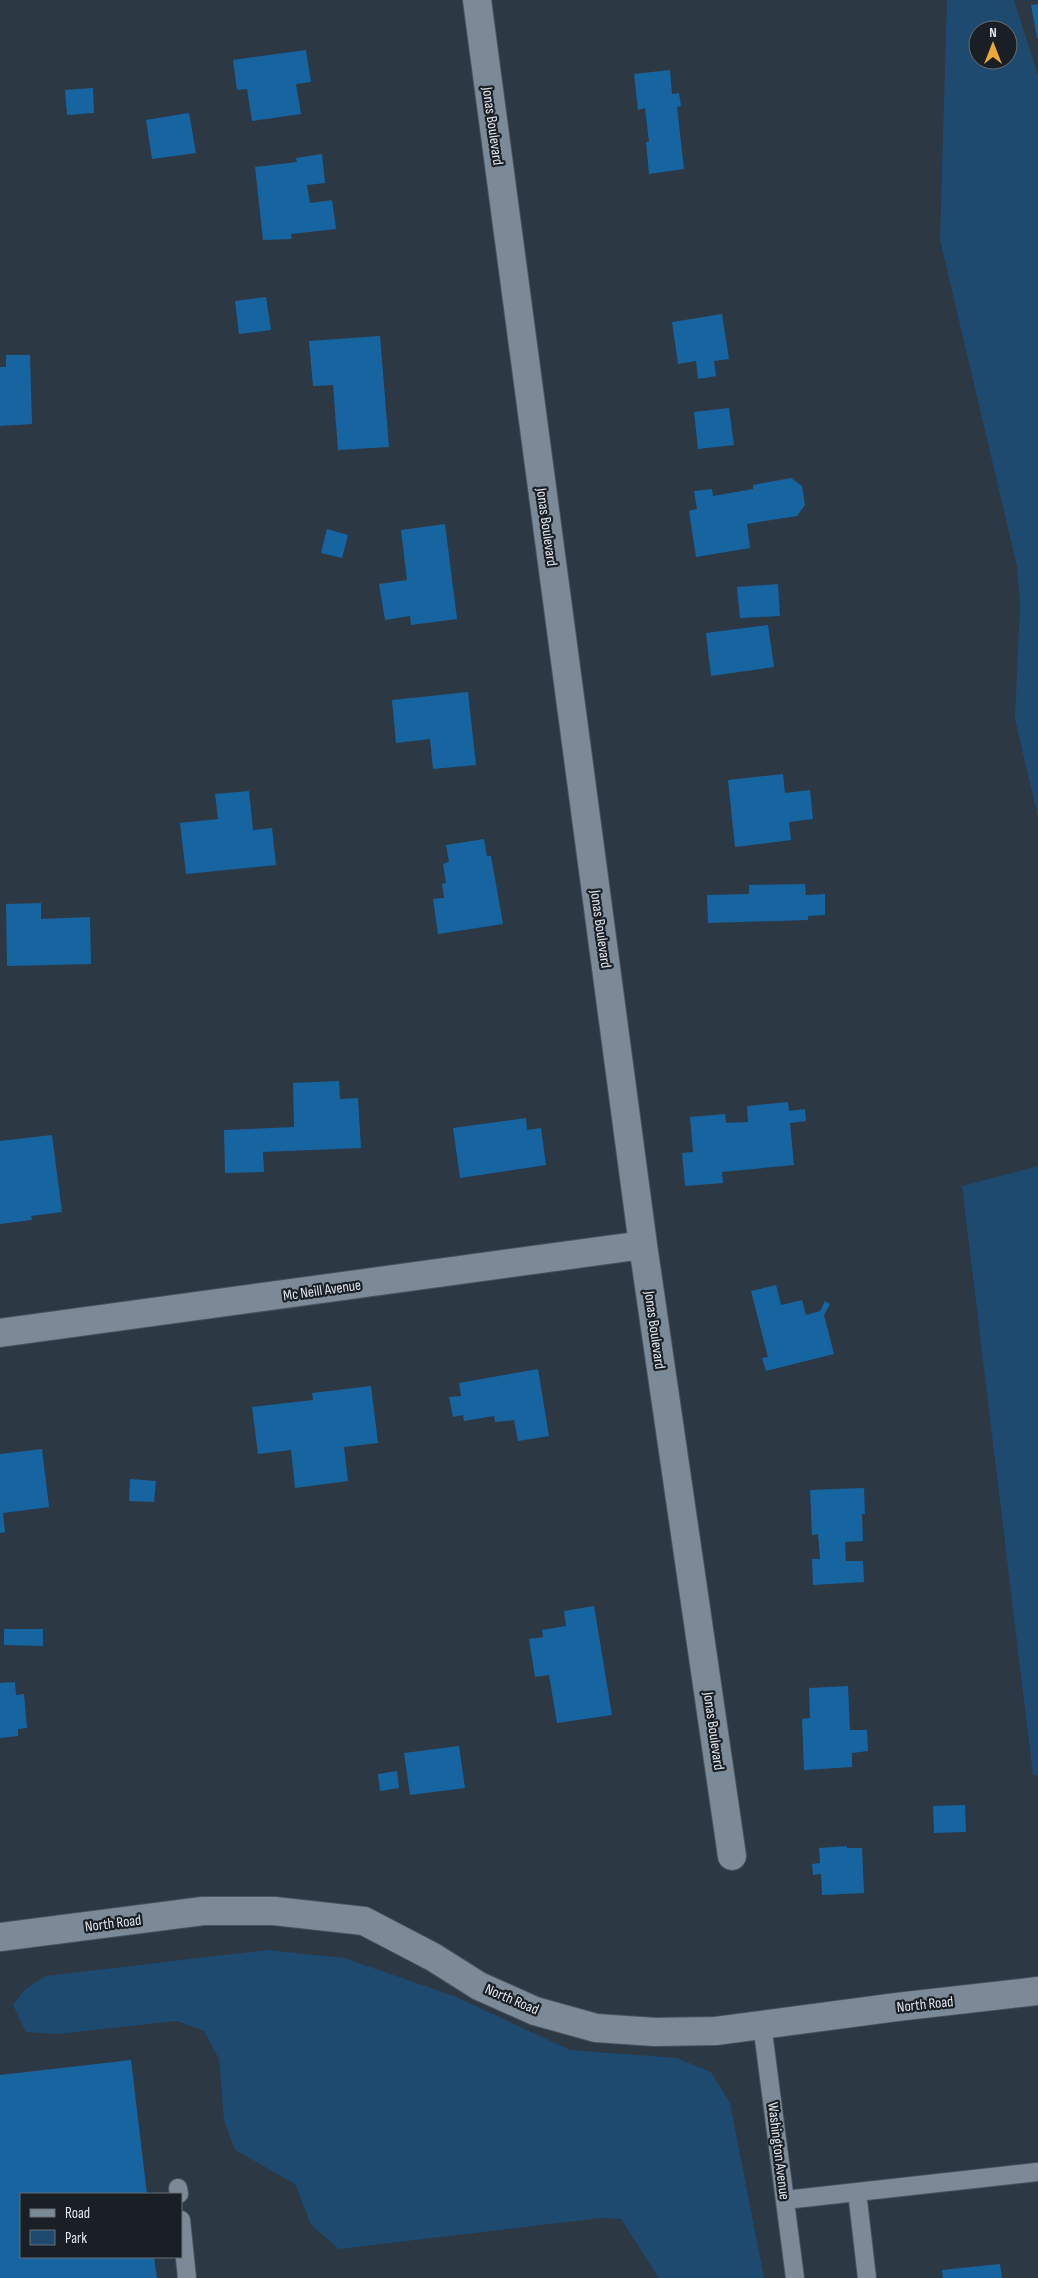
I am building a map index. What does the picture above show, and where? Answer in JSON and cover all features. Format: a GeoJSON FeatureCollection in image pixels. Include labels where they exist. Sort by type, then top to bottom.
{"type":"FeatureCollection","features":[{"type":"Feature","properties":{"kind":"street","name":"Jonas Boulevard"},"geometry":{"type":"LineString","coordinates":[[477,0],[643,1245],[732,1856]]}},
{"type":"Feature","properties":{"kind":"street","name":"Mc Neill Avenue"},"geometry":{"type":"LineString","coordinates":[[0,1333],[643,1245]]}},
{"type":"Feature","properties":{"kind":"street","name":"North Road"},"geometry":{"type":"LineString","coordinates":[[0,1937],[203,1911],[274,1911],[364,1921],[433,1957],[479,1986],[535,2011],[596,2028],[655,2032],[707,2031],[1038,1991]]}},
{"type":"Feature","properties":{"kind":"lane","name":"Washington Avenue"},"geometry":{"type":"LineString","coordinates":[[762,2024],[795,2278]]}},
{"type":"Feature","properties":{"kind":"lane"},"geometry":{"type":"LineString","coordinates":[[785,2200],[1037,2172]]}},
{"type":"Feature","properties":{"kind":"lane"},"geometry":{"type":"LineString","coordinates":[[857,2192],[867,2278]]}},
{"type":"Feature","properties":{"kind":"lane"},"geometry":{"type":"LineString","coordinates":[[182,2230],[187,2278]]}},
{"type":"Feature","properties":{"kind":"green space"},"geometry":{"type":"Polygon","coordinates":[[[947,0],[1014,0],[1038,76],[1038,817],[1015,719],[1020,605],[1017,566],[940,240],[947,0]]]}},
{"type":"Feature","properties":{"kind":"green space"},"geometry":{"type":"Polygon","coordinates":[[[1038,1166],[1038,1775],[1033,1775],[962,1186],[1038,1166]]]}},
{"type":"Feature","properties":{"kind":"green space"},"geometry":{"type":"Polygon","coordinates":[[[267,1950],[344,1958],[454,1996],[570,2050],[677,2058],[711,2072],[730,2103],[764,2278],[659,2278],[621,2219],[601,2218],[339,2249],[311,2225],[295,2184],[235,2150],[224,2120],[219,2059],[204,2031],[177,2021],[56,2034],[26,2032],[13,2005],[24,1990],[46,1976],[267,1950]]]}},
{"type":"Feature","properties":{"kind":"building"},"geometry":{"type":"Polygon","coordinates":[[[1038,4],[1038,38],[1037,38],[1031,5],[1038,4]]]}},
{"type":"Feature","properties":{"kind":"building"},"geometry":{"type":"Polygon","coordinates":[[[306,50],[311,82],[296,84],[301,114],[252,121],[247,89],[237,90],[233,60],[306,50]]]}},
{"type":"Feature","properties":{"kind":"building"},"geometry":{"type":"Polygon","coordinates":[[[670,70],[672,94],[679,93],[681,106],[677,107],[684,169],[649,174],[646,142],[649,142],[645,108],[638,110],[634,74],[670,70]]]}},
{"type":"Feature","properties":{"kind":"building"},"geometry":{"type":"Polygon","coordinates":[[[93,88],[94,113],[67,115],[65,90],[93,88]]]}},
{"type":"Feature","properties":{"kind":"building"},"geometry":{"type":"Polygon","coordinates":[[[189,113],[196,153],[152,159],[146,120],[189,113]]]}},
{"type":"Feature","properties":{"kind":"building"},"geometry":{"type":"Polygon","coordinates":[[[322,154],[325,183],[307,185],[310,203],[332,200],[336,229],[291,234],[292,239],[263,240],[255,167],[297,162],[296,158],[322,154]]]}},
{"type":"Feature","properties":{"kind":"building"},"geometry":{"type":"Polygon","coordinates":[[[266,297],[271,330],[239,334],[235,301],[266,297]]]}},
{"type":"Feature","properties":{"kind":"building"},"geometry":{"type":"Polygon","coordinates":[[[722,314],[729,359],[714,361],[716,376],[698,379],[696,361],[678,364],[672,322],[722,314]]]}},
{"type":"Feature","properties":{"kind":"building"},"geometry":{"type":"Polygon","coordinates":[[[380,336],[389,447],[338,450],[333,385],[313,386],[309,341],[380,336]]]}},
{"type":"Feature","properties":{"kind":"building"},"geometry":{"type":"Polygon","coordinates":[[[6,355],[30,355],[32,424],[0,426],[0,367],[6,367],[6,355]]]}},
{"type":"Feature","properties":{"kind":"building"},"geometry":{"type":"Polygon","coordinates":[[[729,408],[734,445],[698,449],[694,412],[729,408]]]}},
{"type":"Feature","properties":{"kind":"building"},"geometry":{"type":"Polygon","coordinates":[[[791,478],[802,486],[805,505],[797,516],[747,524],[750,548],[696,557],[689,511],[697,509],[694,491],[712,489],[713,496],[753,489],[753,485],[791,478]]]}},
{"type":"Feature","properties":{"kind":"building"},"geometry":{"type":"Polygon","coordinates":[[[445,524],[457,619],[411,625],[410,616],[385,620],[379,584],[407,580],[401,530],[445,524]]]}},
{"type":"Feature","properties":{"kind":"building"},"geometry":{"type":"Polygon","coordinates":[[[327,529],[348,535],[342,558],[321,553],[327,529]]]}},
{"type":"Feature","properties":{"kind":"building"},"geometry":{"type":"Polygon","coordinates":[[[778,584],[780,616],[740,618],[737,587],[778,584]]]}},
{"type":"Feature","properties":{"kind":"building"},"geometry":{"type":"Polygon","coordinates":[[[768,625],[774,667],[711,676],[706,633],[768,625]]]}},
{"type":"Feature","properties":{"kind":"building"},"geometry":{"type":"Polygon","coordinates":[[[468,692],[476,765],[433,769],[430,739],[396,743],[392,700],[468,692]]]}},
{"type":"Feature","properties":{"kind":"building"},"geometry":{"type":"Polygon","coordinates":[[[783,774],[785,793],[810,790],[813,819],[789,822],[791,840],[735,847],[728,780],[783,774]]]}},
{"type":"Feature","properties":{"kind":"building"},"geometry":{"type":"Polygon","coordinates":[[[249,791],[253,830],[272,828],[276,865],[186,874],[180,823],[218,819],[215,794],[249,791]]]}},
{"type":"Feature","properties":{"kind":"building"},"geometry":{"type":"Polygon","coordinates":[[[484,839],[487,856],[491,856],[503,924],[438,934],[433,899],[444,898],[442,884],[446,883],[443,864],[449,862],[446,845],[484,839]]]}},
{"type":"Feature","properties":{"kind":"building"},"geometry":{"type":"Polygon","coordinates":[[[805,884],[806,895],[825,894],[825,915],[808,916],[808,920],[708,923],[707,895],[749,894],[749,885],[805,884]]]}},
{"type":"Feature","properties":{"kind":"building"},"geometry":{"type":"Polygon","coordinates":[[[41,903],[41,919],[90,917],[91,964],[7,966],[6,904],[41,903]]]}},
{"type":"Feature","properties":{"kind":"building"},"geometry":{"type":"Polygon","coordinates":[[[339,1081],[340,1099],[358,1098],[361,1148],[263,1152],[264,1172],[225,1173],[224,1130],[294,1127],[293,1083],[339,1081]]]}},
{"type":"Feature","properties":{"kind":"building"},"geometry":{"type":"Polygon","coordinates":[[[788,1102],[789,1111],[805,1109],[806,1121],[790,1123],[794,1165],[722,1172],[723,1183],[685,1186],[682,1153],[693,1152],[690,1117],[725,1114],[726,1123],[748,1122],[747,1106],[788,1102]]]}},
{"type":"Feature","properties":{"kind":"building"},"geometry":{"type":"Polygon","coordinates":[[[526,1118],[527,1130],[541,1128],[546,1165],[460,1178],[453,1128],[526,1118]]]}},
{"type":"Feature","properties":{"kind":"building"},"geometry":{"type":"Polygon","coordinates":[[[52,1135],[62,1212],[31,1216],[32,1220],[0,1224],[0,1141],[52,1135]]]}},
{"type":"Feature","properties":{"kind":"building"},"geometry":{"type":"Polygon","coordinates":[[[776,1285],[781,1305],[802,1300],[806,1315],[820,1311],[825,1301],[830,1304],[824,1315],[834,1354],[766,1371],[762,1358],[768,1357],[751,1291],[776,1285]]]}},
{"type":"Feature","properties":{"kind":"building"},"geometry":{"type":"Polygon","coordinates":[[[538,1369],[549,1436],[518,1441],[514,1420],[495,1422],[494,1416],[464,1421],[463,1415],[453,1417],[449,1397],[461,1396],[459,1383],[538,1369]]]}},
{"type":"Feature","properties":{"kind":"building"},"geometry":{"type":"Polygon","coordinates":[[[371,1386],[378,1443],[344,1447],[348,1481],[295,1488],[291,1450],[258,1454],[252,1407],[313,1400],[312,1393],[371,1386]]]}},
{"type":"Feature","properties":{"kind":"building"},"geometry":{"type":"Polygon","coordinates":[[[42,1449],[49,1507],[3,1513],[5,1532],[0,1533],[0,1454],[42,1449]]]}},
{"type":"Feature","properties":{"kind":"building"},"geometry":{"type":"Polygon","coordinates":[[[130,1479],[156,1481],[154,1502],[129,1501],[130,1479]]]}},
{"type":"Feature","properties":{"kind":"building"},"geometry":{"type":"Polygon","coordinates":[[[864,1488],[865,1514],[862,1514],[863,1541],[845,1542],[846,1561],[863,1561],[864,1582],[813,1585],[812,1559],[820,1559],[818,1534],[812,1535],[810,1490],[864,1488]]]}},
{"type":"Feature","properties":{"kind":"building"},"geometry":{"type":"Polygon","coordinates":[[[594,1606],[612,1715],[557,1723],[549,1675],[535,1677],[529,1639],[543,1637],[542,1630],[566,1626],[564,1611],[594,1606]]]}},
{"type":"Feature","properties":{"kind":"building"},"geometry":{"type":"Polygon","coordinates":[[[4,1629],[43,1629],[43,1646],[4,1645],[4,1629]]]}},
{"type":"Feature","properties":{"kind":"building"},"geometry":{"type":"Polygon","coordinates":[[[15,1682],[16,1695],[24,1694],[27,1728],[18,1729],[18,1736],[0,1738],[0,1683],[15,1682]]]}},
{"type":"Feature","properties":{"kind":"building"},"geometry":{"type":"Polygon","coordinates":[[[848,1686],[850,1730],[867,1730],[868,1751],[852,1753],[852,1767],[804,1770],[802,1719],[810,1718],[809,1688],[848,1686]]]}},
{"type":"Feature","properties":{"kind":"building"},"geometry":{"type":"Polygon","coordinates":[[[459,1746],[465,1788],[410,1795],[404,1753],[459,1746]]]}},
{"type":"Feature","properties":{"kind":"building"},"geometry":{"type":"Polygon","coordinates":[[[397,1771],[399,1788],[380,1791],[378,1774],[397,1771]]]}},
{"type":"Feature","properties":{"kind":"building"},"geometry":{"type":"Polygon","coordinates":[[[965,1805],[966,1832],[934,1833],[933,1806],[965,1805]]]}},
{"type":"Feature","properties":{"kind":"building"},"geometry":{"type":"Polygon","coordinates":[[[847,1846],[847,1848],[862,1848],[864,1893],[822,1895],[821,1874],[813,1875],[812,1864],[820,1863],[819,1848],[847,1846]]]}},
{"type":"Feature","properties":{"kind":"building"},"geometry":{"type":"Polygon","coordinates":[[[131,2060],[147,2193],[20,2193],[20,2258],[154,2258],[157,2278],[0,2278],[0,2075],[131,2060]]]}},
{"type":"Feature","properties":{"kind":"building"},"geometry":{"type":"Polygon","coordinates":[[[1000,2264],[1002,2278],[943,2278],[942,2270],[1000,2264]]]}}]}
